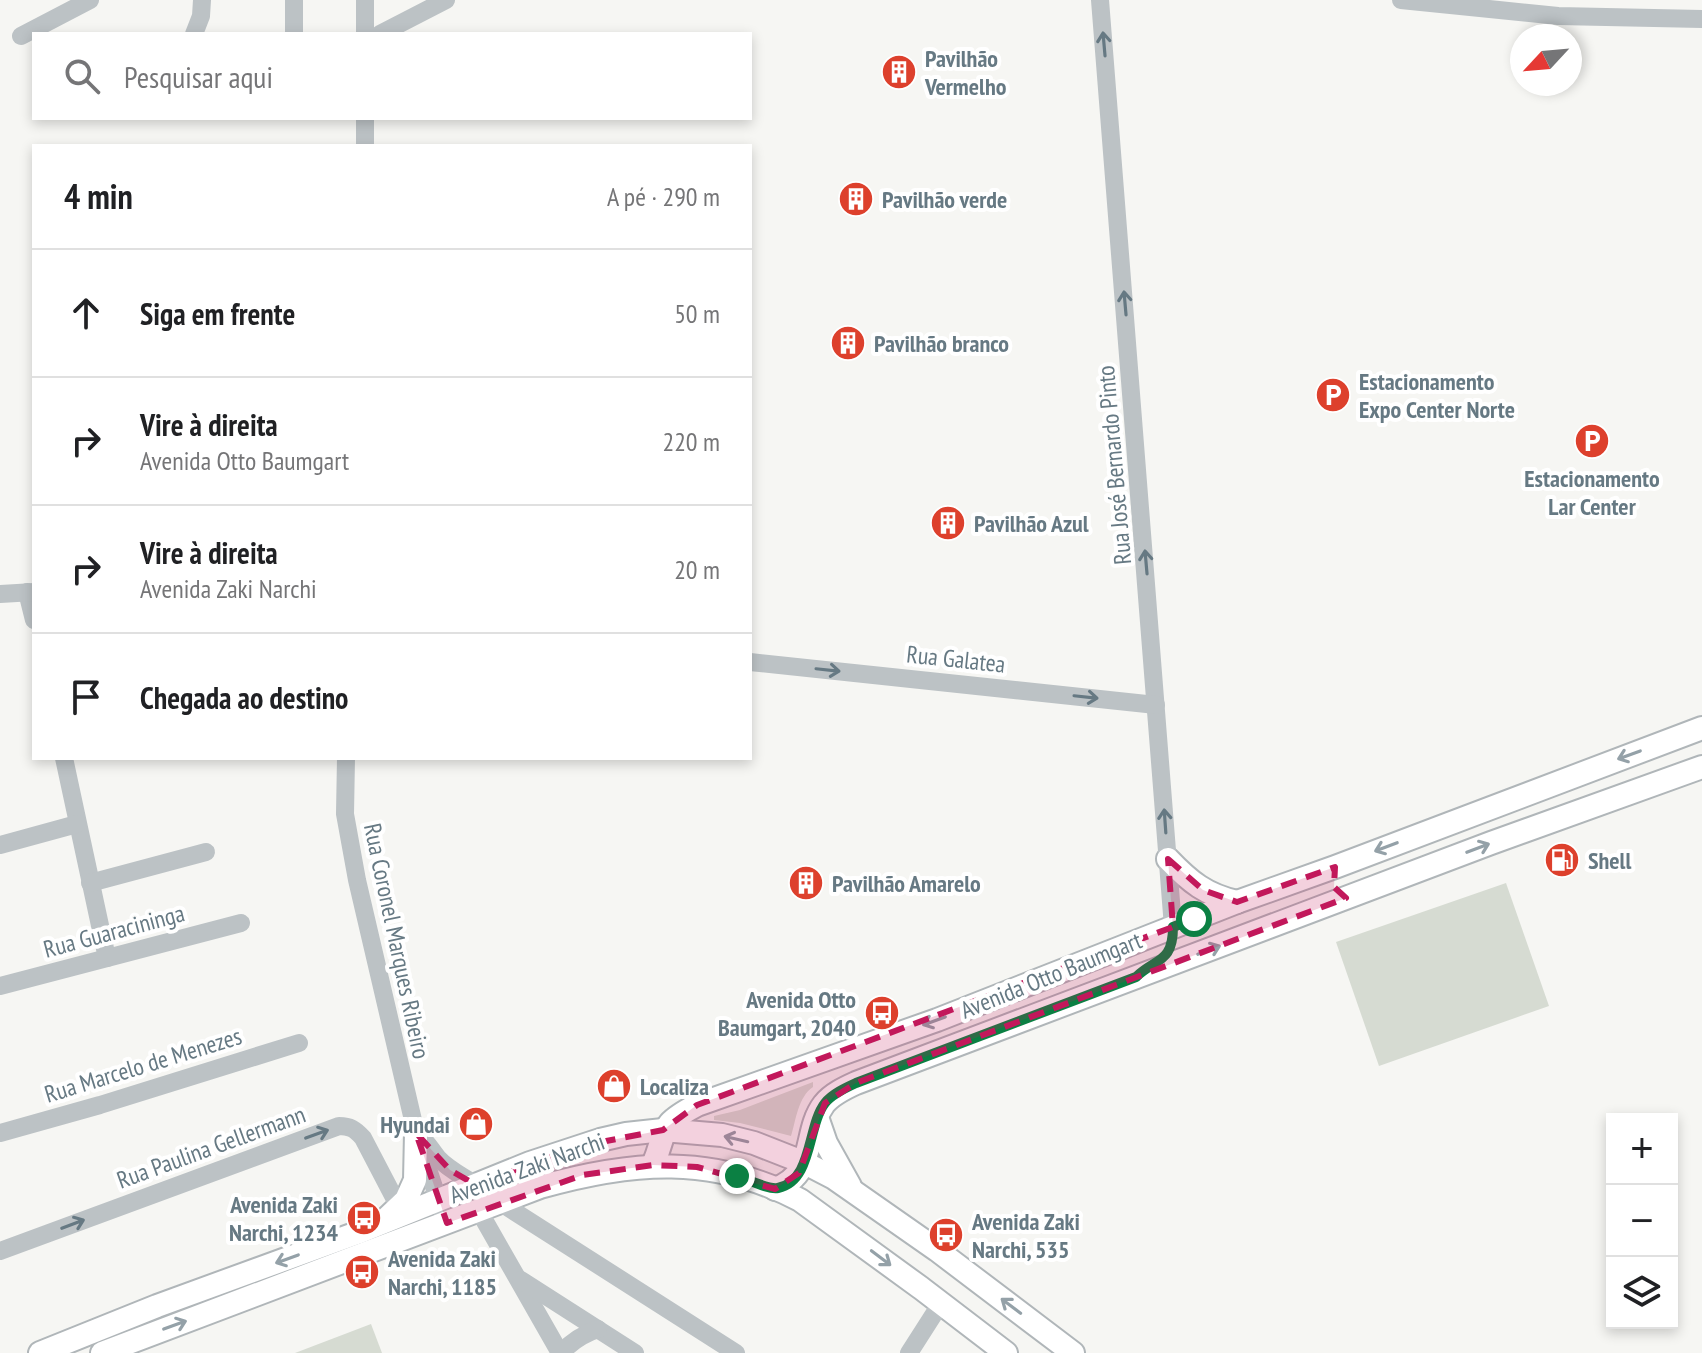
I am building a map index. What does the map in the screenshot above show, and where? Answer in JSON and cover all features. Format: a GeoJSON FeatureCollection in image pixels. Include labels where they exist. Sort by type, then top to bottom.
{"type":"FeatureCollection","features":[{"type":"Feature","properties":{"kind":"main road","name":"Avenida Otto Baumgart"},"geometry":{"type":"LineString","coordinates":[[663,1130],[673,1119],[697,1105],[937,1020],[1237,902],[1702,728]]}},
{"type":"Feature","properties":{"kind":"main road","name":"Avenida Otto Baumgart"},"geometry":{"type":"LineString","coordinates":[[805,1163],[817,1117],[825,1103],[856,1083],[1491,843],[1701,770]]}},
{"type":"Feature","properties":{"kind":"main road"},"geometry":{"type":"LineString","coordinates":[[1168,859],[1188,881],[1221,898],[1237,902]]}},
{"type":"Feature","properties":{"kind":"main road"},"geometry":{"type":"LineString","coordinates":[[1335,867],[1332,877],[1334,887],[1339,895],[1346,898]]}},
{"type":"Feature","properties":{"kind":"main road"},"geometry":{"type":"LineString","coordinates":[[1136,977],[1166,955],[1171,946],[1173,927]]}},
{"type":"Feature","properties":{"kind":"main road"},"geometry":{"type":"LineString","coordinates":[[817,1117],[844,1184]]}},
{"type":"Feature","properties":{"kind":"main road"},"geometry":{"type":"LineString","coordinates":[[653,1165],[663,1130]]}},
{"type":"Feature","properties":{"kind":"main road","name":"Avenida Zaki Narchi"},"geometry":{"type":"LineString","coordinates":[[40,1353],[530,1163],[626,1134],[663,1130],[754,1143],[805,1163],[844,1184],[1073,1353]]}},
{"type":"Feature","properties":{"kind":"main road"},"geometry":{"type":"LineString","coordinates":[[392,1215],[406,1200],[415,1180],[416,1133]]}},
{"type":"Feature","properties":{"kind":"main road"},"geometry":{"type":"LineString","coordinates":[[775,1189],[790,1181],[805,1163]]}},
{"type":"Feature","properties":{"kind":"main road","name":"Avenida Zaki Narchi"},"geometry":{"type":"LineString","coordinates":[[102,1353],[540,1187],[583,1175],[653,1165],[697,1167],[737,1176],[800,1200],[1006,1353]]}},
{"type":"Feature","properties":{"kind":"main road"},"geometry":{"type":"LineString","coordinates":[[818,1212],[818,1190],[828,1181],[844,1184]]}},
{"type":"Feature","properties":{"kind":"street"},"geometry":{"type":"LineString","coordinates":[[21,36],[90,0]]}},
{"type":"Feature","properties":{"kind":"street"},"geometry":{"type":"LineString","coordinates":[[195,32],[201,16],[202,0]]}},
{"type":"Feature","properties":{"kind":"street"},"geometry":{"type":"LineString","coordinates":[[294,0],[294,32]]}},
{"type":"Feature","properties":{"kind":"street"},"geometry":{"type":"LineString","coordinates":[[365,0],[365,32]]}},
{"type":"Feature","properties":{"kind":"street"},"geometry":{"type":"LineString","coordinates":[[384,32],[446,0]]}},
{"type":"Feature","properties":{"kind":"street","name":"Rua José Bernardo Pinto"},"geometry":{"type":"LineString","coordinates":[[1100,0],[1173,927]]}},
{"type":"Feature","properties":{"kind":"street"},"geometry":{"type":"LineString","coordinates":[[1401,0],[1558,16],[1702,19]]}},
{"type":"Feature","properties":{"kind":"street"},"geometry":{"type":"LineString","coordinates":[[365,120],[365,144]]}},
{"type":"Feature","properties":{"kind":"street"},"geometry":{"type":"LineString","coordinates":[[0,594],[31,592]]}},
{"type":"Feature","properties":{"kind":"street","name":"Rua Galatea"},"geometry":{"type":"LineString","coordinates":[[752,662],[1156,705]]}},
{"type":"Feature","properties":{"kind":"street"},"geometry":{"type":"LineString","coordinates":[[64,760],[107,958]]}},
{"type":"Feature","properties":{"kind":"street","name":"Rua Coronel Marques Ribeiro"},"geometry":{"type":"LineString","coordinates":[[346,760],[345,814],[357,880],[416,1133],[447,1223]]}},
{"type":"Feature","properties":{"kind":"street"},"geometry":{"type":"LineString","coordinates":[[0,845],[77,824]]}},
{"type":"Feature","properties":{"kind":"street"},"geometry":{"type":"LineString","coordinates":[[90,883],[206,852]]}},
{"type":"Feature","properties":{"kind":"street","name":"Rua Guaracininga"},"geometry":{"type":"LineString","coordinates":[[0,986],[241,923]]}},
{"type":"Feature","properties":{"kind":"street","name":"Rua Marcelo de Menezes"},"geometry":{"type":"LineString","coordinates":[[0,1133],[299,1043]]}},
{"type":"Feature","properties":{"kind":"street","name":"Rua Paulina Gellermann"},"geometry":{"type":"LineString","coordinates":[[0,1251],[339,1126],[348,1126],[363,1138],[392,1215]]}},
{"type":"Feature","properties":{"kind":"street","name":"Rua Coronel Marques Ribeiro"},"geometry":{"type":"LineString","coordinates":[[416,1133],[450,1170],[476,1185]]}},
{"type":"Feature","properties":{"kind":"street"},"geometry":{"type":"LineString","coordinates":[[501,1203],[736,1353]]}},
{"type":"Feature","properties":{"kind":"street"},"geometry":{"type":"LineString","coordinates":[[479,1211],[561,1353],[571,1342],[598,1329]]}},
{"type":"Feature","properties":{"kind":"street"},"geometry":{"type":"LineString","coordinates":[[519,1279],[635,1353]]}},
{"type":"Feature","properties":{"kind":"street"},"geometry":{"type":"LineString","coordinates":[[909,1353],[941,1303]]}},
{"type":"Feature","properties":{"kind":"highlighted area"},"geometry":{"type":"Polygon","coordinates":[[[1168,859],[1203,890],[1237,902],[1335,867],[1334,887],[1346,898],[856,1083],[825,1103],[799,1173],[775,1189],[697,1167],[653,1165],[583,1175],[447,1223],[416,1133],[450,1170],[476,1185],[575,1147],[663,1130],[697,1105],[1173,927],[1168,859]]]}},
{"type":"Feature","properties":{"kind":"shaded area"},"geometry":{"type":"Polygon","coordinates":[[[1506,883],[1549,1006],[1379,1066],[1336,942],[1506,883]]]}},
{"type":"Feature","properties":{"kind":"shaded area"},"geometry":{"type":"Polygon","coordinates":[[[813,1082],[813,1087],[801,1103],[791,1136],[714,1120],[714,1116],[740,1110],[813,1082]]]}},
{"type":"Feature","properties":{"kind":"shaded area"},"geometry":{"type":"Polygon","coordinates":[[[371,1324],[382,1353],[295,1353],[371,1324]]]}},
{"type":"Feature","properties":{"kind":"place","name":"Pavilhão Vermelho"},"geometry":{"type":"Point","coordinates":[899,72]}},
{"type":"Feature","properties":{"kind":"place","name":"Pavilhão verde"},"geometry":{"type":"Point","coordinates":[856,199]}},
{"type":"Feature","properties":{"kind":"place","name":"Pavilhão branco"},"geometry":{"type":"Point","coordinates":[848,343]}},
{"type":"Feature","properties":{"kind":"place","name":"Estacionamento Expo Center Norte"},"geometry":{"type":"Point","coordinates":[1333,395]}},
{"type":"Feature","properties":{"kind":"place","name":"Estacionamento Lar Center"},"geometry":{"type":"Point","coordinates":[1592,441]}},
{"type":"Feature","properties":{"kind":"place","name":"Pavilhão Azul"},"geometry":{"type":"Point","coordinates":[948,523]}},
{"type":"Feature","properties":{"kind":"place","name":"Shell"},"geometry":{"type":"Point","coordinates":[1562,860]}},
{"type":"Feature","properties":{"kind":"place","name":"Pavilhão Amarelo"},"geometry":{"type":"Point","coordinates":[806,883]}},
{"type":"Feature","properties":{"kind":"place","name":"Avenida Otto Baumgart, 2040"},"geometry":{"type":"Point","coordinates":[882,1013]}},
{"type":"Feature","properties":{"kind":"place","name":"Localiza"},"geometry":{"type":"Point","coordinates":[614,1086]}},
{"type":"Feature","properties":{"kind":"place","name":"Hyundai"},"geometry":{"type":"Point","coordinates":[476,1124]}},
{"type":"Feature","properties":{"kind":"place","name":"Avenida Zaki Narchi, 1234"},"geometry":{"type":"Point","coordinates":[364,1218]}},
{"type":"Feature","properties":{"kind":"place","name":"Avenida Zaki Narchi, 535"},"geometry":{"type":"Point","coordinates":[946,1235]}},
{"type":"Feature","properties":{"kind":"place","name":"Avenida Zaki Narchi, 1185"},"geometry":{"type":"Point","coordinates":[362,1272]}},
{"type":"Feature","properties":{"kind":"route"},"geometry":{"type":"LineString","coordinates":[[737,1176],[775,1189],[783,1186],[799,1173],[805,1163],[817,1117],[825,1103],[839,1092],[1136,977],[1166,955],[1171,946],[1173,927],[1194,919]]}}]}
